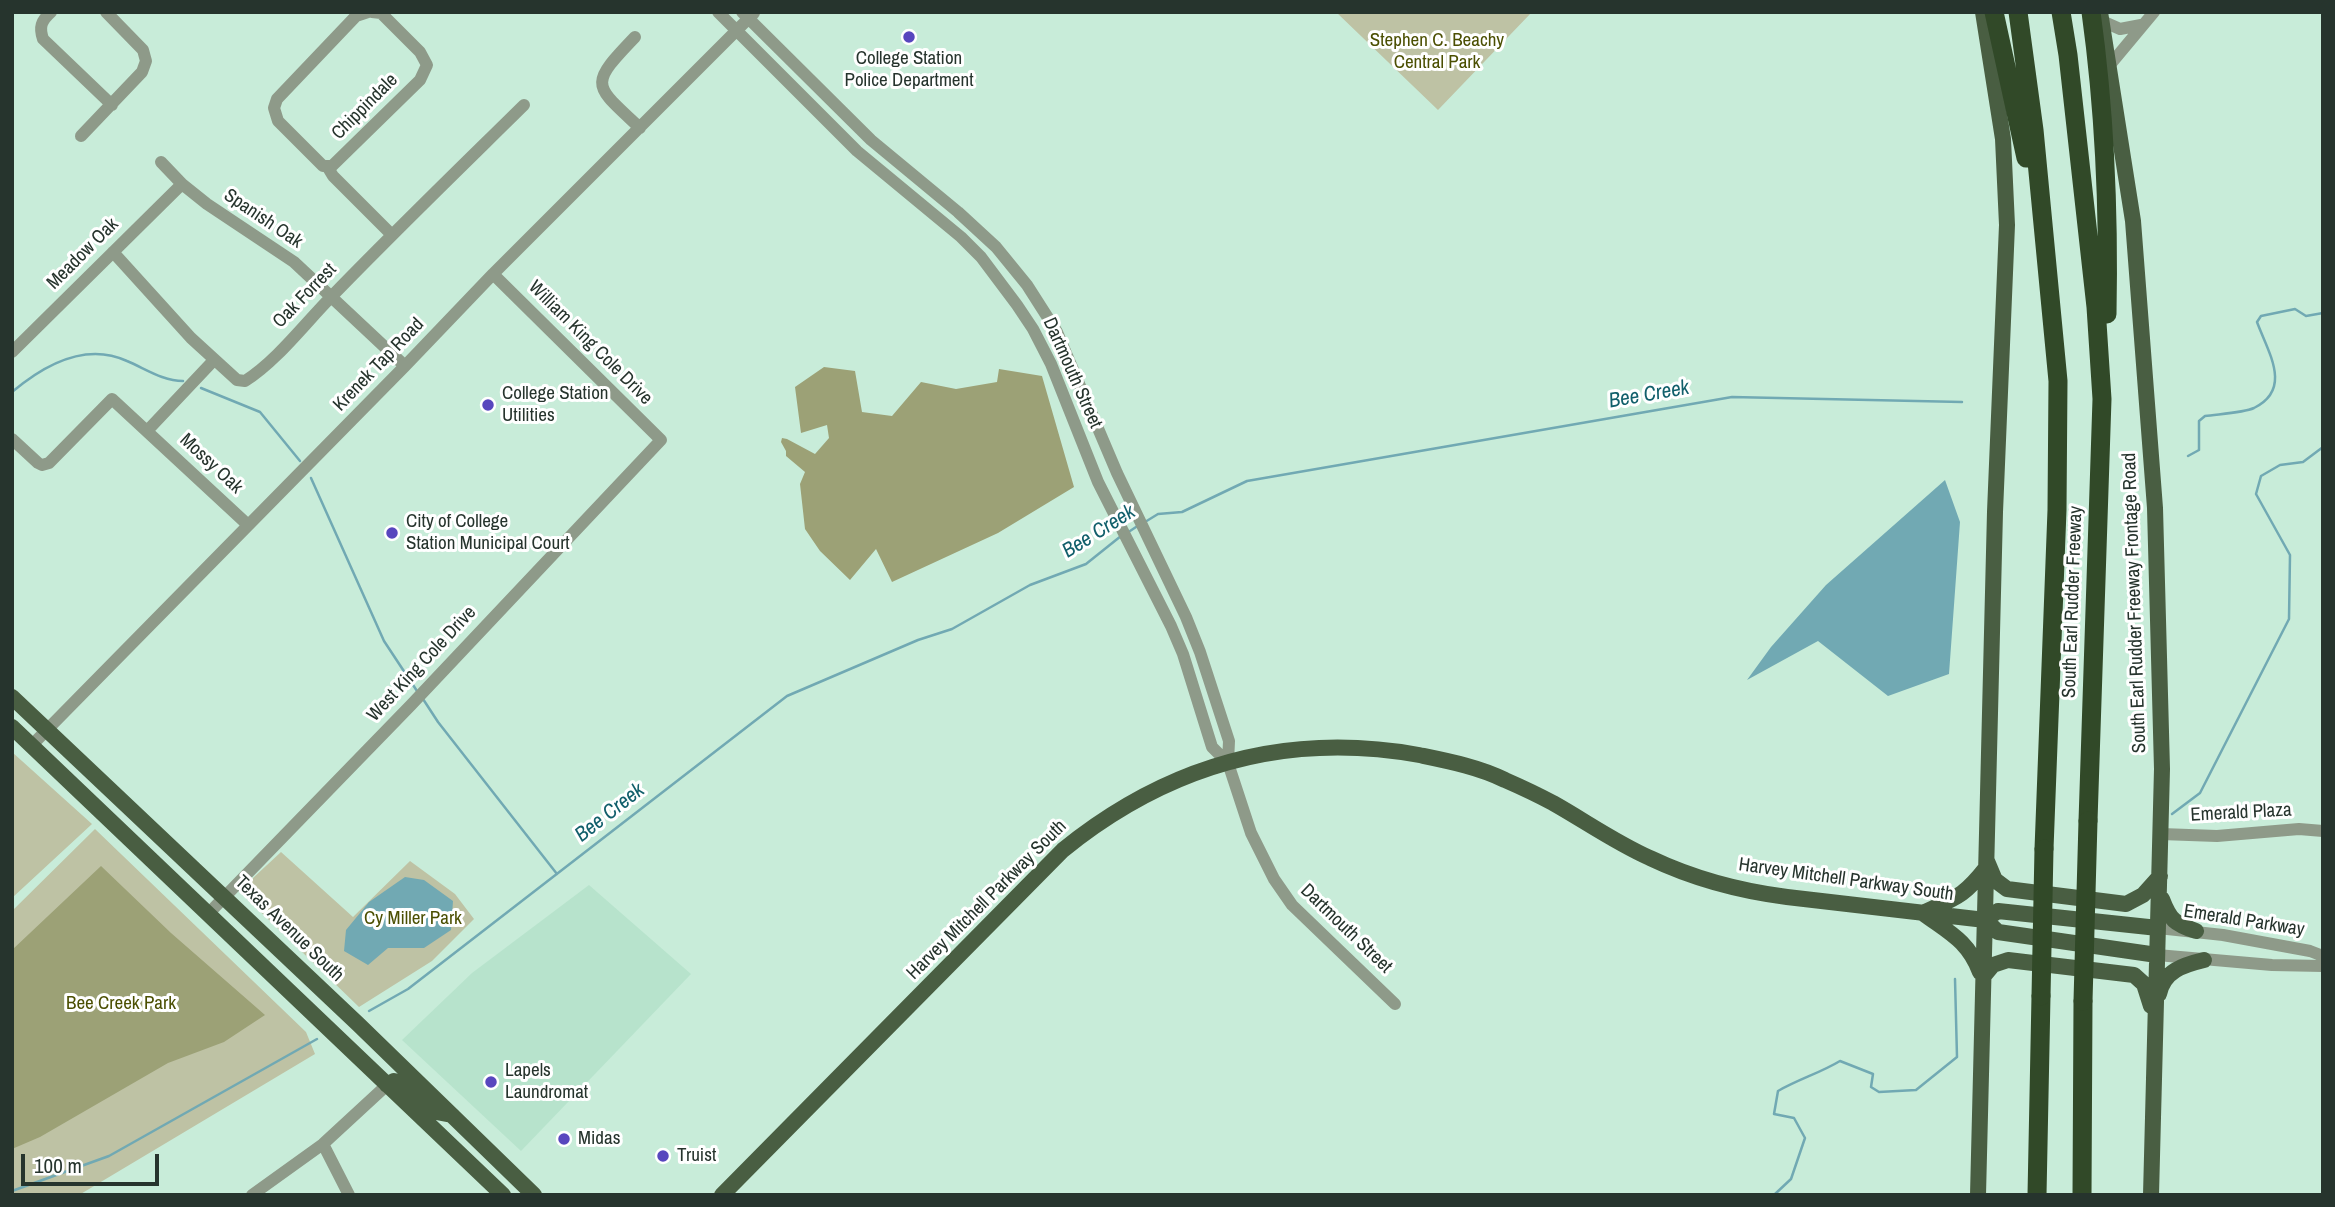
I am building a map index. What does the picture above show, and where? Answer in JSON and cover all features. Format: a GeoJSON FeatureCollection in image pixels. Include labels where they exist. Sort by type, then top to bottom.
{"type":"FeatureCollection","features":[{"type":"Feature","properties":{"kind":"highway"},"geometry":{"type":"LineString","coordinates":[[1994,12],[2029,168],[2051,291]]}},
{"type":"Feature","properties":{"kind":"highway","name":"South Earl Rudder Freeway"},"geometry":{"type":"LineString","coordinates":[[2018,12],[2034,130],[2059,381],[2057,510],[2044,849],[2037,1195]]}},
{"type":"Feature","properties":{"kind":"highway","name":"South Earl Rudder Freeway"},"geometry":{"type":"LineString","coordinates":[[2061,12],[2096,307],[2102,399],[2083,1001],[2082,1195]]}},
{"type":"Feature","properties":{"kind":"highway"},"geometry":{"type":"LineString","coordinates":[[2098,15],[2106,164],[2108,313],[2102,399]]}},
{"type":"Feature","properties":{"kind":"highway"},"geometry":{"type":"LineString","coordinates":[[2030,1195],[2038,1138]]}},
{"type":"Feature","properties":{"kind":"main road"},"geometry":{"type":"LineString","coordinates":[[1978,1195],[1995,512],[2007,225],[2003,139],[1983,12]]}},
{"type":"Feature","properties":{"kind":"main road","name":"South Earl Rudder Freeway Frontage Road"},"geometry":{"type":"LineString","coordinates":[[2098,15],[2109,65],[2133,221],[2155,508],[2162,769],[2151,1195]]}},
{"type":"Feature","properties":{"kind":"main road","name":"Texas Avenue South"},"geometry":{"type":"LineString","coordinates":[[12,697],[534,1195]]}},
{"type":"Feature","properties":{"kind":"main road"},"geometry":{"type":"LineString","coordinates":[[12,727],[503,1195]]}},
{"type":"Feature","properties":{"kind":"main road","name":"Harvey Mitchell Parkway South"},"geometry":{"type":"LineString","coordinates":[[722,1195],[1063,850],[1128,803],[1165,784],[1255,755],[1318,747],[1360,748],[1460,764],[1502,778],[1647,857],[1754,893],[1985,919],[1998,911],[2158,928]]}},
{"type":"Feature","properties":{"kind":"main road"},"geometry":{"type":"LineString","coordinates":[[1986,863],[1996,880],[2007,889],[2126,904],[2143,895],[2160,876]]}},
{"type":"Feature","properties":{"kind":"main road"},"geometry":{"type":"LineString","coordinates":[[1983,980],[1974,956],[1966,945],[1923,912],[1960,896],[1969,889],[1986,863]]}},
{"type":"Feature","properties":{"kind":"main road"},"geometry":{"type":"LineString","coordinates":[[2159,893],[2169,916],[2181,926],[2196,931]]}},
{"type":"Feature","properties":{"kind":"main road","name":"Harvey Mitchell Parkway South"},"geometry":{"type":"LineString","coordinates":[[1985,919],[1998,932],[2157,955]]}},
{"type":"Feature","properties":{"kind":"main road"},"geometry":{"type":"LineString","coordinates":[[1983,980],[1993,965],[2008,960],[2134,975],[2144,984],[2156,1014]]}},
{"type":"Feature","properties":{"kind":"main road"},"geometry":{"type":"LineString","coordinates":[[2156,1014],[2161,982],[2186,964],[2204,960]]}},
{"type":"Feature","properties":{"kind":"main road"},"geometry":{"type":"LineString","coordinates":[[326,1026],[344,1030],[381,1064],[401,1067]]}},
{"type":"Feature","properties":{"kind":"main road"},"geometry":{"type":"LineString","coordinates":[[387,1085],[394,1081],[404,1085],[431,1111],[452,1115]]}},
{"type":"Feature","properties":{"kind":"street"},"geometry":{"type":"LineString","coordinates":[[51,12],[40,29],[43,39],[112,105]]}},
{"type":"Feature","properties":{"kind":"street"},"geometry":{"type":"LineString","coordinates":[[81,136],[142,72],[146,61],[143,50],[106,12]]}},
{"type":"Feature","properties":{"kind":"street","name":"Chippindale"},"geometry":{"type":"LineString","coordinates":[[370,12],[381,13],[420,52],[427,65],[420,80],[349,151],[332,166],[323,166],[278,121],[274,108],[277,99],[356,16],[370,12]]}},
{"type":"Feature","properties":{"kind":"street","name":"Dartmouth Street"},"geometry":{"type":"LineString","coordinates":[[718,12],[857,151],[954,230],[981,257],[1033,329],[1051,364],[1098,482],[1183,654],[1212,747],[1228,763]]}},
{"type":"Feature","properties":{"kind":"street"},"geometry":{"type":"LineString","coordinates":[[2109,65],[2154,12]]}},
{"type":"Feature","properties":{"kind":"street","name":"Dartmouth Street"},"geometry":{"type":"LineString","coordinates":[[748,14],[871,140],[958,212],[1001,253],[1027,285],[1057,332],[1117,473],[1200,652],[1229,741],[1228,763],[1251,833],[1283,894],[1395,1004]]}},
{"type":"Feature","properties":{"kind":"street","name":"Krenek Tap Road"},"geometry":{"type":"LineString","coordinates":[[32,745],[736,30],[748,14]]}},
{"type":"Feature","properties":{"kind":"street"},"geometry":{"type":"LineString","coordinates":[[2098,15],[2120,29],[2141,25]]}},
{"type":"Feature","properties":{"kind":"street"},"geometry":{"type":"LineString","coordinates":[[635,37],[605,68],[602,81],[604,94],[639,128]]}},
{"type":"Feature","properties":{"kind":"street","name":"Oak Forrest"},"geometry":{"type":"LineString","coordinates":[[113,251],[191,338],[237,380],[245,381],[271,359],[524,105]]}},
{"type":"Feature","properties":{"kind":"street","name":"Spanish Oak"},"geometry":{"type":"LineString","coordinates":[[161,162],[182,184],[222,216],[294,262],[405,366]]}},
{"type":"Feature","properties":{"kind":"street","name":"Chippindale"},"geometry":{"type":"LineString","coordinates":[[327,166],[333,176],[393,234]]}},
{"type":"Feature","properties":{"kind":"street","name":"Meadow Oak"},"geometry":{"type":"LineString","coordinates":[[12,352],[182,184]]}},
{"type":"Feature","properties":{"kind":"street","name":"William King Cole Drive"},"geometry":{"type":"LineString","coordinates":[[493,274],[661,440]]}},
{"type":"Feature","properties":{"kind":"street"},"geometry":{"type":"LineString","coordinates":[[147,431],[214,359]]}},
{"type":"Feature","properties":{"kind":"street","name":"Mossy Oak"},"geometry":{"type":"LineString","coordinates":[[12,439],[38,463],[49,463],[112,399],[248,525]]}},
{"type":"Feature","properties":{"kind":"street","name":"West King Cole Drive"},"geometry":{"type":"LineString","coordinates":[[209,913],[411,705],[661,440]]}},
{"type":"Feature","properties":{"kind":"street","name":"Emerald Plaza"},"geometry":{"type":"LineString","coordinates":[[2161,834],[2217,836],[2299,829],[2323,831]]}},
{"type":"Feature","properties":{"kind":"street","name":"Emerald Parkway"},"geometry":{"type":"LineString","coordinates":[[2158,928],[2196,931],[2310,951],[2323,956]]}},
{"type":"Feature","properties":{"kind":"street","name":"Emerald Parkway"},"geometry":{"type":"LineString","coordinates":[[2157,955],[2323,966]]}},
{"type":"Feature","properties":{"kind":"street"},"geometry":{"type":"LineString","coordinates":[[252,1195],[323,1144],[387,1085]]}},
{"type":"Feature","properties":{"kind":"street"},"geometry":{"type":"LineString","coordinates":[[323,1144],[349,1195]]}},
{"type":"Feature","properties":{"kind":"shaded area"},"geometry":{"type":"Polygon","coordinates":[[[589,885],[691,974],[521,1151],[402,1040],[472,973],[589,885]]]}},
{"type":"Feature","properties":{"kind":"green space","name":"Stephen C. Beachy Central Park"},"geometry":{"type":"Polygon","coordinates":[[[1336,12],[1532,12],[1438,110],[1336,12]]]}},
{"type":"Feature","properties":{"kind":"green space"},"geometry":{"type":"Polygon","coordinates":[[[824,367],[855,371],[862,412],[892,416],[921,382],[956,389],[997,382],[999,369],[1042,376],[1074,487],[998,533],[892,582],[876,549],[850,580],[820,551],[805,529],[800,484],[805,472],[786,456],[781,442],[782,438],[787,439],[815,454],[829,438],[827,425],[801,433],[795,387],[824,367]]]}},
{"type":"Feature","properties":{"kind":"green space"},"geometry":{"type":"Polygon","coordinates":[[[12,752],[92,824],[12,898],[12,752]]]}},
{"type":"Feature","properties":{"kind":"green space","name":"Bee Creek Park"},"geometry":{"type":"Polygon","coordinates":[[[95,829],[306,1032],[315,1054],[79,1195],[12,1195],[12,911],[95,829]]]}},
{"type":"Feature","properties":{"kind":"green space","name":"Cy Miller Park"},"geometry":{"type":"Polygon","coordinates":[[[281,852],[353,917],[410,861],[455,894],[474,919],[432,961],[359,1007],[239,891],[281,852]]]}},
{"type":"Feature","properties":{"kind":"green space","name":"Bee Creek Park"},"geometry":{"type":"Polygon","coordinates":[[[101,866],[171,933],[265,1015],[224,1042],[168,1063],[40,1137],[12,1149],[12,950],[101,866]]]}},
{"type":"Feature","properties":{"kind":"water"},"geometry":{"type":"Polygon","coordinates":[[[1945,480],[1960,522],[1949,674],[1888,696],[1818,641],[1747,680],[1771,647],[1826,585],[1945,480]]]}},
{"type":"Feature","properties":{"kind":"water"},"geometry":{"type":"Polygon","coordinates":[[[405,877],[424,880],[453,901],[451,930],[424,948],[388,948],[368,965],[344,951],[346,930],[369,902],[405,877]]]}},
{"type":"Feature","properties":{"kind":"waterway","name":"Bee Creek"},"geometry":{"type":"LineString","coordinates":[[2188,456],[2199,450],[2199,421],[2205,416],[2254,408],[2266,400],[2272,391],[2274,369],[2257,322],[2261,316],[2295,309],[2306,316],[2323,313]]}},
{"type":"Feature","properties":{"kind":"waterway"},"geometry":{"type":"LineString","coordinates":[[12,392],[52,365],[81,355],[96,354],[112,356],[162,377],[183,381]]}},
{"type":"Feature","properties":{"kind":"waterway"},"geometry":{"type":"LineString","coordinates":[[201,388],[260,412],[300,461]]}},
{"type":"Feature","properties":{"kind":"waterway","name":"Bee Creek"},"geometry":{"type":"LineString","coordinates":[[1145,522],[1158,514],[1182,512],[1247,481],[1732,397],[1962,402]]}},
{"type":"Feature","properties":{"kind":"waterway"},"geometry":{"type":"LineString","coordinates":[[2172,814],[2200,793],[2289,619],[2290,555],[2256,494],[2261,476],[2280,465],[2303,462],[2323,447]]}},
{"type":"Feature","properties":{"kind":"waterway"},"geometry":{"type":"LineString","coordinates":[[311,478],[384,641],[417,691]]}},
{"type":"Feature","properties":{"kind":"waterway","name":"Bee Creek"},"geometry":{"type":"LineString","coordinates":[[1127,533],[1139,525]]}},
{"type":"Feature","properties":{"kind":"waterway","name":"Bee Creek"},"geometry":{"type":"LineString","coordinates":[[369,1011],[408,989],[787,696],[918,640],[952,629],[1030,585],[1086,564],[1121,536]]}},
{"type":"Feature","properties":{"kind":"waterway"},"geometry":{"type":"LineString","coordinates":[[423,699],[557,874]]}},
{"type":"Feature","properties":{"kind":"waterway"},"geometry":{"type":"LineString","coordinates":[[1774,1195],[1791,1179],[1805,1138],[1794,1118],[1774,1114],[1778,1091],[1840,1061],[1873,1074],[1871,1087],[1879,1092],[1916,1090],[1957,1057],[1955,979]]}},
{"type":"Feature","properties":{"kind":"waterway","name":"Bee Creek"},"geometry":{"type":"LineString","coordinates":[[12,1191],[109,1156],[317,1039]]}},
{"type":"Feature","properties":{"kind":"place","name":"College Station Police Department"},"geometry":{"type":"Point","coordinates":[909,37]}},
{"type":"Feature","properties":{"kind":"place","name":"College Station Utilities"},"geometry":{"type":"Point","coordinates":[488,405]}},
{"type":"Feature","properties":{"kind":"place","name":"City of College Station Municipal Court"},"geometry":{"type":"Point","coordinates":[392,533]}},
{"type":"Feature","properties":{"kind":"place","name":"Lapels Laundromat"},"geometry":{"type":"Point","coordinates":[491,1082]}},
{"type":"Feature","properties":{"kind":"place","name":"Midas"},"geometry":{"type":"Point","coordinates":[564,1139]}},
{"type":"Feature","properties":{"kind":"place","name":"Truist"},"geometry":{"type":"Point","coordinates":[663,1156]}}]}
